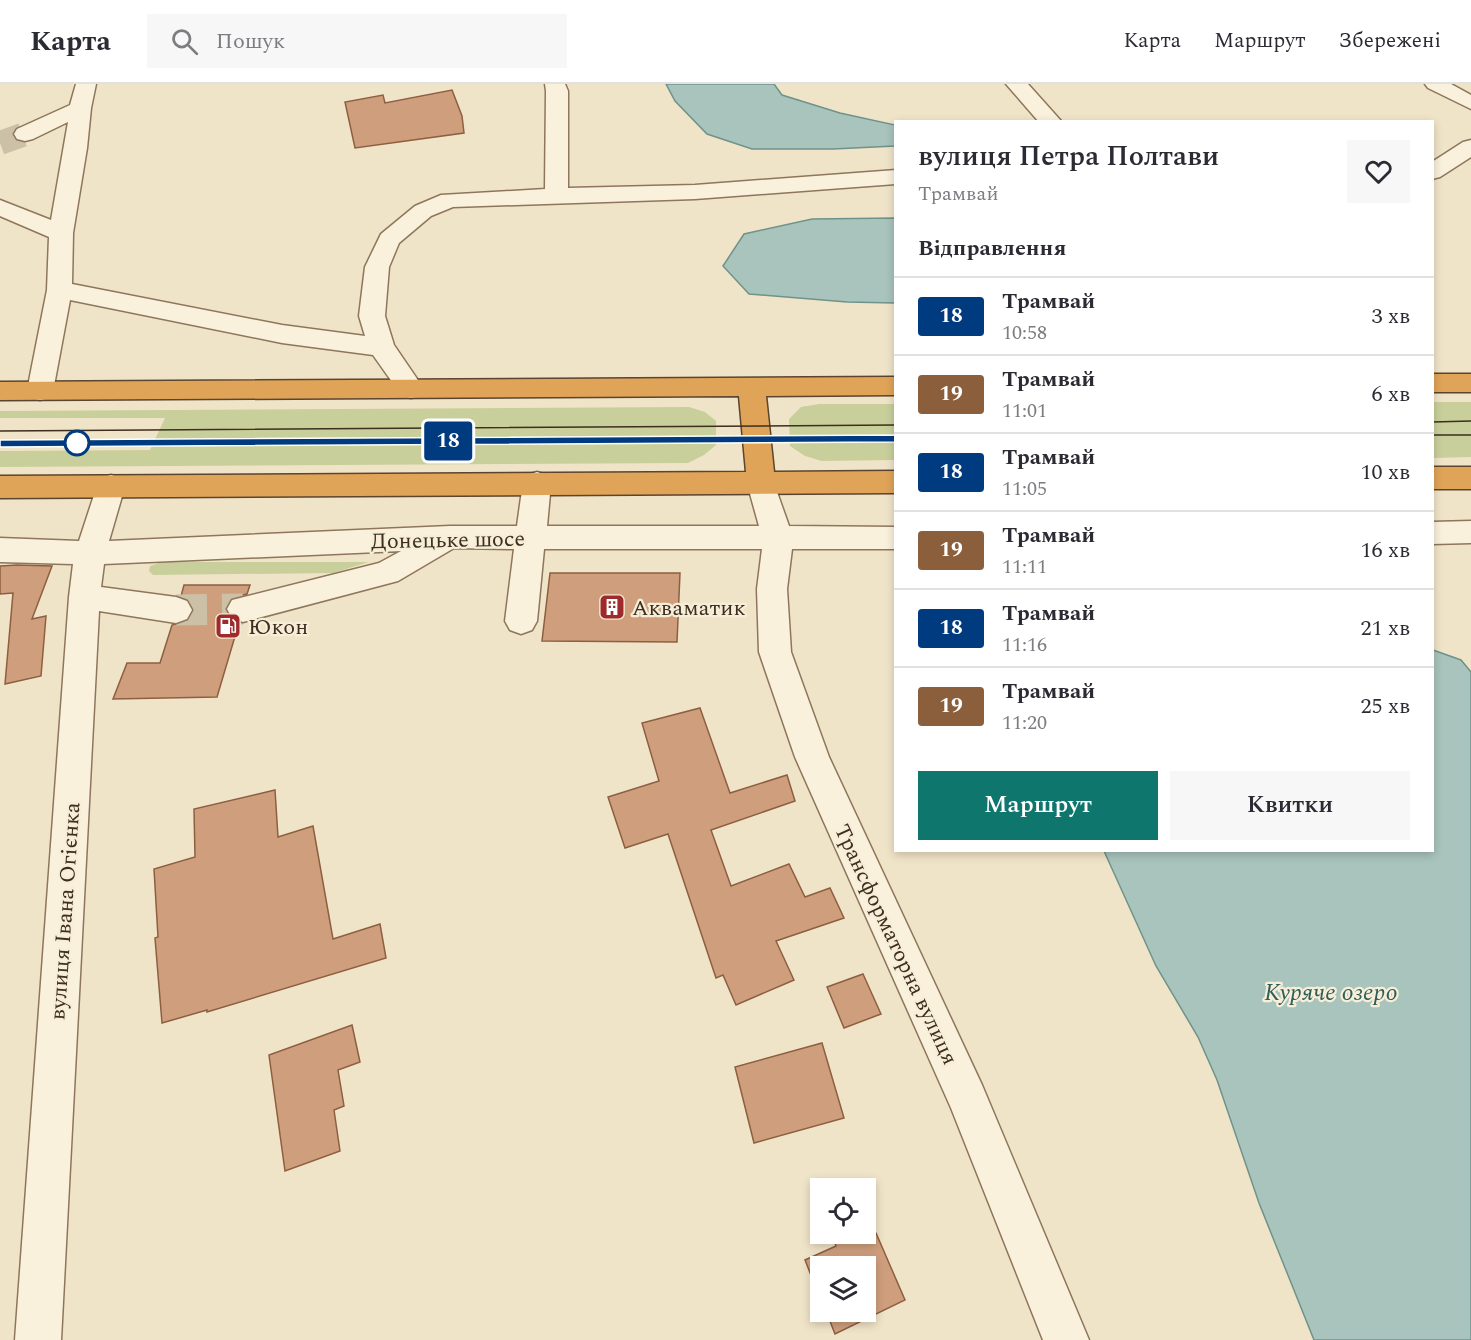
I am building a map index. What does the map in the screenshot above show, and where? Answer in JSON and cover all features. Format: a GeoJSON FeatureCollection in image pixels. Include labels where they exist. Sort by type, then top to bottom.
{"type":"FeatureCollection","features":[{"type":"Feature","properties":{"kind":"highway"},"geometry":{"type":"LineString","coordinates":[[1434,383],[1471,383]]}},
{"type":"Feature","properties":{"kind":"highway"},"geometry":{"type":"LineString","coordinates":[[752,386],[761,483]]}},
{"type":"Feature","properties":{"kind":"highway"},"geometry":{"type":"LineString","coordinates":[[0,391],[894,386]]}},
{"type":"Feature","properties":{"kind":"highway"},"geometry":{"type":"LineString","coordinates":[[1434,478],[1471,478]]}},
{"type":"Feature","properties":{"kind":"highway"},"geometry":{"type":"LineString","coordinates":[[0,486],[894,482]]}},
{"type":"Feature","properties":{"kind":"street"},"geometry":{"type":"LineString","coordinates":[[40,391],[59,290],[61,232],[76,148],[80,108],[87,84]]}},
{"type":"Feature","properties":{"kind":"street"},"geometry":{"type":"LineString","coordinates":[[555,84],[557,91],[556,195]]}},
{"type":"Feature","properties":{"kind":"street"},"geometry":{"type":"LineString","coordinates":[[1016,84],[1042,118]]}},
{"type":"Feature","properties":{"kind":"street"},"geometry":{"type":"LineString","coordinates":[[1435,84],[1471,103]]}},
{"type":"Feature","properties":{"kind":"street"},"geometry":{"type":"LineString","coordinates":[[25,134],[80,108]]}},
{"type":"Feature","properties":{"kind":"street"},"geometry":{"type":"LineString","coordinates":[[1434,171],[1471,147]]}},
{"type":"Feature","properties":{"kind":"street"},"geometry":{"type":"LineString","coordinates":[[411,389],[381,347],[372,316],[377,267],[388,239],[423,211],[449,201],[556,195],[695,192],[894,177]]}},
{"type":"Feature","properties":{"kind":"street"},"geometry":{"type":"LineString","coordinates":[[0,207],[61,232]]}},
{"type":"Feature","properties":{"kind":"street"},"geometry":{"type":"LineString","coordinates":[[59,290],[282,334],[381,347]]}},
{"type":"Feature","properties":{"kind":"street"},"geometry":{"type":"LineString","coordinates":[[521,621],[537,483]]}},
{"type":"Feature","properties":{"kind":"street"},"geometry":{"type":"LineString","coordinates":[[761,483],[778,538]]}},
{"type":"Feature","properties":{"kind":"street","name":"вулиця Івана Огієнка"},"geometry":{"type":"LineString","coordinates":[[38,1340],[84,597],[90,553],[111,486]]}},
{"type":"Feature","properties":{"kind":"street"},"geometry":{"type":"LineString","coordinates":[[1434,533],[1471,532]]}},
{"type":"Feature","properties":{"kind":"street"},"geometry":{"type":"LineString","coordinates":[[243,609],[387,573],[450,537]]}},
{"type":"Feature","properties":{"kind":"street","name":"Донецьке шосе"},"geometry":{"type":"LineString","coordinates":[[0,550],[90,553],[450,537],[894,538]]}},
{"type":"Feature","properties":{"kind":"street","name":"Трансформаторна вулиця"},"geometry":{"type":"LineString","coordinates":[[778,538],[772,589],[775,652],[812,757],[968,1098],[1066,1340]]}},
{"type":"Feature","properties":{"kind":"street"},"geometry":{"type":"LineString","coordinates":[[84,597],[176,610]]}},
{"type":"Feature","properties":{"kind":"green space"},"geometry":{"type":"Polygon","coordinates":[[[1434,402],[1471,402],[1471,457],[1434,458],[1434,402]]]}},
{"type":"Feature","properties":{"kind":"green space"},"geometry":{"type":"Polygon","coordinates":[[[819,404],[894,404],[894,460],[822,461],[805,456],[790,446],[789,419],[801,407],[819,404]]]}},
{"type":"Feature","properties":{"kind":"green space"},"geometry":{"type":"Polygon","coordinates":[[[689,407],[705,412],[716,421],[716,445],[704,455],[688,463],[0,467],[0,451],[150,450],[165,418],[0,418],[0,411],[689,407]]]}},
{"type":"Feature","properties":{"kind":"green space"},"geometry":{"type":"Polygon","coordinates":[[[162,562],[369,562],[333,573],[153,575],[149,571],[150,566],[162,562]]]}},
{"type":"Feature","properties":{"kind":"water"},"geometry":{"type":"Polygon","coordinates":[[[666,84],[774,84],[782,95],[840,113],[894,125],[894,146],[752,149],[707,134],[675,101],[666,84]]]}},
{"type":"Feature","properties":{"kind":"water"},"geometry":{"type":"Polygon","coordinates":[[[894,218],[894,303],[847,302],[749,294],[723,266],[744,234],[812,219],[894,218]]]}},
{"type":"Feature","properties":{"kind":"water","name":"Куряче озеро"},"geometry":{"type":"Polygon","coordinates":[[[1434,650],[1461,660],[1471,672],[1471,1340],[1314,1340],[1259,1203],[1217,1080],[1198,1037],[1156,966],[1104,852],[1434,852],[1434,650]]]}},
{"type":"Feature","properties":{"kind":"building"},"geometry":{"type":"Polygon","coordinates":[[[452,90],[462,116],[464,133],[355,148],[345,102],[383,95],[385,103],[452,90]]]}},
{"type":"Feature","properties":{"kind":"building"},"geometry":{"type":"Polygon","coordinates":[[[0,566],[52,566],[32,619],[46,616],[41,676],[5,684],[13,593],[0,594],[0,566]]]}},
{"type":"Feature","properties":{"kind":"building","name":"Акваматик"},"geometry":{"type":"Polygon","coordinates":[[[550,573],[680,573],[677,642],[542,641],[550,573]]]}},
{"type":"Feature","properties":{"kind":"building"},"geometry":{"type":"Polygon","coordinates":[[[184,585],[250,585],[247,594],[231,598],[225,608],[230,619],[239,623],[217,697],[113,699],[127,663],[160,663],[172,625],[189,620],[194,609],[189,600],[181,596],[184,585]]]}},
{"type":"Feature","properties":{"kind":"building"},"geometry":{"type":"Polygon","coordinates":[[[700,708],[730,793],[787,775],[795,801],[711,830],[731,886],[789,864],[805,897],[830,888],[844,918],[776,941],[794,980],[736,1005],[723,975],[716,978],[668,834],[625,848],[608,797],[659,781],[642,723],[700,708]]]}},
{"type":"Feature","properties":{"kind":"building"},"geometry":{"type":"Polygon","coordinates":[[[275,790],[278,837],[313,826],[333,939],[380,924],[386,958],[207,1012],[207,1010],[162,1023],[155,938],[158,937],[154,869],[195,857],[194,809],[275,790]]]}},
{"type":"Feature","properties":{"kind":"building"},"geometry":{"type":"Polygon","coordinates":[[[863,974],[881,1014],[844,1028],[827,987],[863,974]]]}},
{"type":"Feature","properties":{"kind":"building"},"geometry":{"type":"Polygon","coordinates":[[[352,1025],[360,1062],[338,1070],[344,1106],[334,1110],[340,1151],[285,1171],[269,1055],[352,1025]]]}},
{"type":"Feature","properties":{"kind":"building"},"geometry":{"type":"Polygon","coordinates":[[[822,1043],[844,1118],[754,1143],[735,1067],[822,1043]]]}},
{"type":"Feature","properties":{"kind":"building"},"geometry":{"type":"Polygon","coordinates":[[[876,1233],[905,1300],[876,1314],[876,1256],[814,1256],[836,1246],[835,1244],[876,1244],[876,1233]]]}},
{"type":"Feature","properties":{"kind":"building"},"geometry":{"type":"Polygon","coordinates":[[[810,1258],[810,1273],[805,1260],[810,1258]]]}},
{"type":"Feature","properties":{"kind":"building"},"geometry":{"type":"Polygon","coordinates":[[[830,1322],[860,1322],[835,1334],[830,1322]]]}},
{"type":"Feature","properties":{"kind":"tunnel"},"geometry":{"type":"LineString","coordinates":[[0,143],[25,134]]}},
{"type":"Feature","properties":{"kind":"tunnel"},"geometry":{"type":"LineString","coordinates":[[176,610],[243,609]]}},
{"type":"Feature","properties":{"kind":"tram line"},"geometry":{"type":"LineString","coordinates":[[1434,422],[1471,421]]}},
{"type":"Feature","properties":{"kind":"tram line"},"geometry":{"type":"LineString","coordinates":[[0,431],[894,425]]}},
{"type":"Feature","properties":{"kind":"tram line"},"geometry":{"type":"LineString","coordinates":[[1434,435],[1471,435]]}},
{"type":"Feature","properties":{"kind":"tram line"},"geometry":{"type":"LineString","coordinates":[[0,444],[894,438]]}},
{"type":"Feature","properties":{"kind":"tram line","name":"18"},"geometry":{"type":"LineString","coordinates":[[0,444],[894,438]]}},
{"type":"Feature","properties":{"kind":"place","name":"Акваматик"},"geometry":{"type":"Point","coordinates":[612,607]}},
{"type":"Feature","properties":{"kind":"place","name":"Юкон"},"geometry":{"type":"Point","coordinates":[228,626]}}]}
